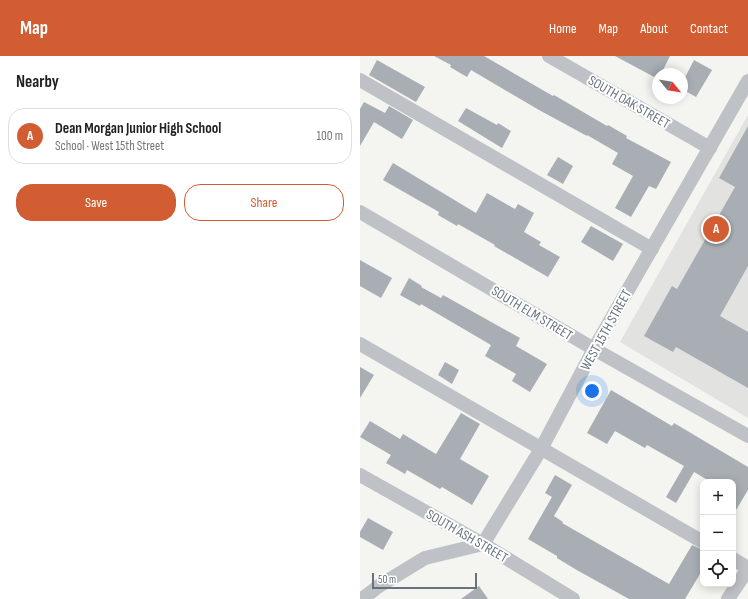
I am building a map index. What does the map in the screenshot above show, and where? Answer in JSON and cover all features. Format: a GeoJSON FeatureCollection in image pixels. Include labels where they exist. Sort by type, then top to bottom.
{"type":"FeatureCollection","features":[{"type":"Feature","properties":{"kind":"street","name":"SOUTH OAK STREET"},"geometry":{"type":"LineString","coordinates":[[549,56],[710,148]]}},
{"type":"Feature","properties":{"kind":"street"},"geometry":{"type":"LineString","coordinates":[[360,80],[652,249]]}},
{"type":"Feature","properties":{"kind":"street","name":"WEST 15TH STREET"},"geometry":{"type":"LineString","coordinates":[[483,544],[541,449],[594,349],[748,81]]}},
{"type":"Feature","properties":{"kind":"street","name":"SOUTH ELM STREET"},"geometry":{"type":"LineString","coordinates":[[360,212],[594,349],[748,436]]}},
{"type":"Feature","properties":{"kind":"street"},"geometry":{"type":"LineString","coordinates":[[360,344],[700,540]]}},
{"type":"Feature","properties":{"kind":"street","name":"SOUTH ASH STREET"},"geometry":{"type":"LineString","coordinates":[[360,475],[483,544],[574,599]]}},
{"type":"Feature","properties":{"kind":"street"},"geometry":{"type":"LineString","coordinates":[[362,599],[379,586],[425,558],[483,544]]}},
{"type":"Feature","properties":{"kind":"street"},"geometry":{"type":"LineString","coordinates":[[728,599],[748,568],[736,561]]}},
{"type":"Feature","properties":{"kind":"shaded area"},"geometry":{"type":"Polygon","coordinates":[[[748,115],[748,418],[620,342],[748,115]]]}},
{"type":"Feature","properties":{"kind":"building"},"geometry":{"type":"Polygon","coordinates":[[[434,56],[484,56],[553,96],[554,95],[607,126],[608,125],[627,136],[626,138],[671,162],[656,189],[649,186],[631,217],[615,208],[633,176],[612,164],[618,153],[539,110],[471,70],[467,77],[450,67],[451,65],[434,56]]]}},
{"type":"Feature","properties":{"kind":"building"},"geometry":{"type":"Polygon","coordinates":[[[615,56],[670,56],[664,68],[652,68],[652,76],[615,56]]]}},
{"type":"Feature","properties":{"kind":"building"},"geometry":{"type":"Polygon","coordinates":[[[377,60],[425,87],[416,102],[369,75],[377,60]]]}},
{"type":"Feature","properties":{"kind":"building"},"geometry":{"type":"Polygon","coordinates":[[[694,60],[712,70],[696,97],[688,92],[688,72],[694,60]]]}},
{"type":"Feature","properties":{"kind":"building"},"geometry":{"type":"Polygon","coordinates":[[[364,102],[385,113],[389,106],[413,120],[402,139],[374,122],[360,146],[360,109],[364,102]]]}},
{"type":"Feature","properties":{"kind":"building"},"geometry":{"type":"Polygon","coordinates":[[[466,108],[497,125],[498,123],[511,131],[502,148],[458,121],[466,108]]]}},
{"type":"Feature","properties":{"kind":"building"},"geometry":{"type":"Polygon","coordinates":[[[748,126],[748,266],[720,316],[748,332],[748,388],[676,347],[673,352],[644,336],[672,286],[677,289],[735,187],[719,178],[748,126]]]}},
{"type":"Feature","properties":{"kind":"building"},"geometry":{"type":"Polygon","coordinates":[[[558,157],[573,166],[563,184],[547,175],[558,157]]]}},
{"type":"Feature","properties":{"kind":"building"},"geometry":{"type":"Polygon","coordinates":[[[393,163],[476,213],[487,193],[515,209],[518,204],[534,213],[524,232],[541,242],[539,245],[560,257],[548,277],[458,224],[457,226],[438,215],[439,212],[383,180],[393,163]]]}},
{"type":"Feature","properties":{"kind":"building"},"geometry":{"type":"Polygon","coordinates":[[[591,226],[623,244],[613,261],[581,242],[591,226]]]}},
{"type":"Feature","properties":{"kind":"building"},"geometry":{"type":"Polygon","coordinates":[[[360,260],[392,278],[381,298],[360,286],[360,260]]]}},
{"type":"Feature","properties":{"kind":"building"},"geometry":{"type":"Polygon","coordinates":[[[409,278],[422,286],[421,287],[441,298],[443,295],[520,338],[516,346],[547,364],[530,392],[512,381],[516,374],[485,356],[491,345],[421,304],[420,306],[400,295],[409,278]]]}},
{"type":"Feature","properties":{"kind":"building"},"geometry":{"type":"Polygon","coordinates":[[[445,362],[459,370],[452,384],[438,375],[445,362]]]}},
{"type":"Feature","properties":{"kind":"building"},"geometry":{"type":"Polygon","coordinates":[[[360,367],[374,375],[360,398],[360,367]]]}},
{"type":"Feature","properties":{"kind":"building"},"geometry":{"type":"Polygon","coordinates":[[[611,390],[672,426],[674,423],[748,467],[748,490],[736,510],[736,479],[706,479],[694,472],[676,503],[666,497],[684,466],[647,445],[645,448],[615,431],[607,444],[587,433],[611,390]]]}},
{"type":"Feature","properties":{"kind":"building"},"geometry":{"type":"Polygon","coordinates":[[[461,413],[480,424],[460,459],[489,476],[472,505],[442,487],[440,489],[407,470],[405,474],[386,463],[391,455],[360,437],[370,421],[400,439],[403,434],[436,454],[461,413]]]}},
{"type":"Feature","properties":{"kind":"building"},"geometry":{"type":"Polygon","coordinates":[[[555,475],[572,485],[554,516],[563,522],[562,523],[669,584],[692,545],[700,549],[700,574],[685,599],[629,599],[575,569],[557,558],[557,556],[528,539],[552,497],[545,493],[555,475]]]}},
{"type":"Feature","properties":{"kind":"building"},"geometry":{"type":"Polygon","coordinates":[[[368,518],[393,532],[383,550],[360,537],[360,532],[368,518]]]}},
{"type":"Feature","properties":{"kind":"building"},"geometry":{"type":"Polygon","coordinates":[[[479,586],[488,599],[461,599],[479,586]]]}},
{"type":"Feature","properties":{"kind":"place","name":"Dean Morgan Junior High School"},"geometry":{"type":"Point","coordinates":[716,229]}}]}
